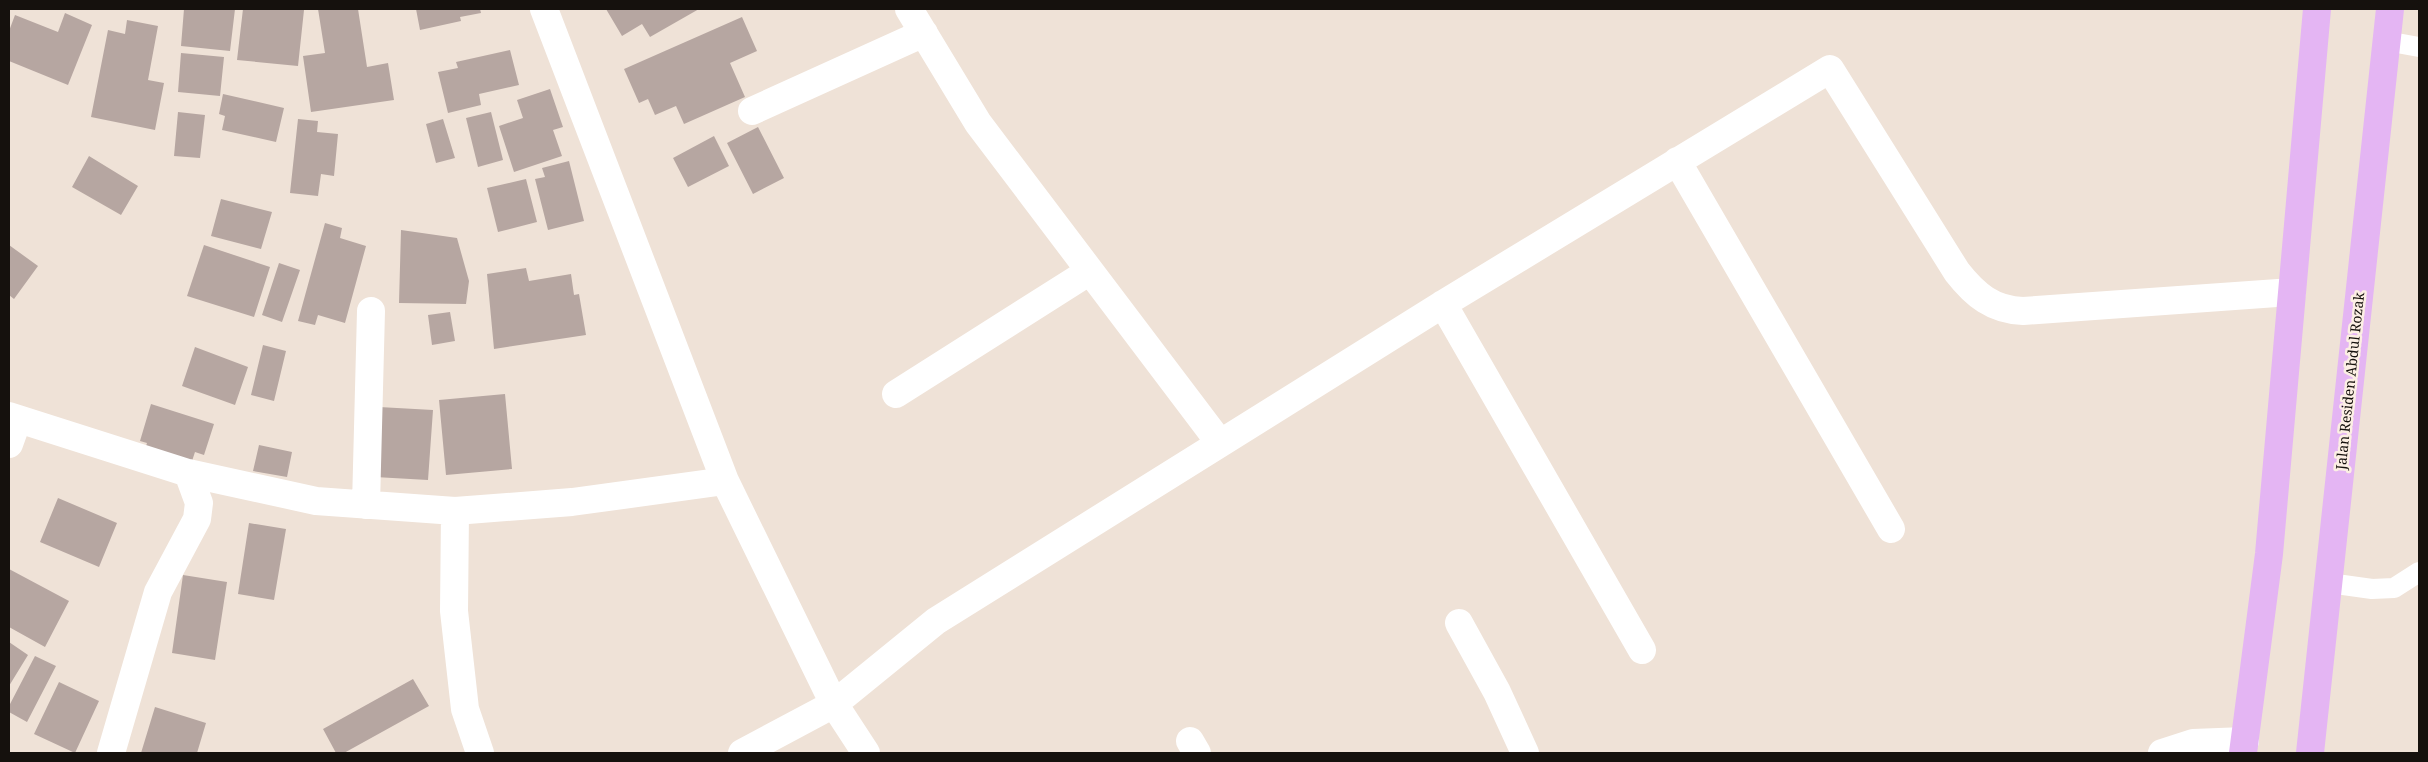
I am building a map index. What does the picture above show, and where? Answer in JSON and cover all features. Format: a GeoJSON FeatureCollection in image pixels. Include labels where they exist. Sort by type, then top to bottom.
{"type":"FeatureCollection","features":[{"type":"Feature","properties":{"kind":"highway"},"geometry":{"type":"LineString","coordinates":[[2244,747],[2270,554],[2317,9]]}},
{"type":"Feature","properties":{"kind":"highway","name":"Jalan Residen Abdul Rozak"},"geometry":{"type":"LineString","coordinates":[[2310,753],[2390,9]]}},
{"type":"Feature","properties":{"kind":"street"},"geometry":{"type":"LineString","coordinates":[[544,9],[725,481],[834,704],[866,753]]}},
{"type":"Feature","properties":{"kind":"street"},"geometry":{"type":"LineString","coordinates":[[909,9],[978,123],[1220,443]]}},
{"type":"Feature","properties":{"kind":"street"},"geometry":{"type":"LineString","coordinates":[[752,111],[924,33]]}},
{"type":"Feature","properties":{"kind":"street"},"geometry":{"type":"LineString","coordinates":[[742,753],[834,704],[936,621],[1443,304],[1677,160],[1830,69],[1957,272],[1973,292],[1996,306],[2023,311],[2292,292]]}},
{"type":"Feature","properties":{"kind":"street"},"geometry":{"type":"LineString","coordinates":[[1677,160],[1891,529]]}},
{"type":"Feature","properties":{"kind":"street"},"geometry":{"type":"LineString","coordinates":[[896,394],[1090,271]]}},
{"type":"Feature","properties":{"kind":"street"},"geometry":{"type":"LineString","coordinates":[[1443,304],[1642,650]]}},
{"type":"Feature","properties":{"kind":"street"},"geometry":{"type":"LineString","coordinates":[[366,505],[371,311]]}},
{"type":"Feature","properties":{"kind":"street"},"geometry":{"type":"LineString","coordinates":[[12,426],[188,473],[316,501],[366,505],[454,511],[572,502],[725,481]]}},
{"type":"Feature","properties":{"kind":"street"},"geometry":{"type":"LineString","coordinates":[[111,753],[158,592],[197,519],[199,503],[188,473]]}},
{"type":"Feature","properties":{"kind":"street"},"geometry":{"type":"LineString","coordinates":[[454,511],[455,621],[464,709],[480,753]]}},
{"type":"Feature","properties":{"kind":"street"},"geometry":{"type":"LineString","coordinates":[[1459,623],[1497,692],[1525,753]]}},
{"type":"Feature","properties":{"kind":"street"},"geometry":{"type":"LineString","coordinates":[[2162,753],[2193,743],[2244,747]]}},
{"type":"Feature","properties":{"kind":"lane"},"geometry":{"type":"LineString","coordinates":[[2386,41],[2419,47]]}},
{"type":"Feature","properties":{"kind":"lane"},"geometry":{"type":"LineString","coordinates":[[2329,583],[2372,589],[2394,588],[2419,572]]}},
{"type":"Feature","properties":{"kind":"building"},"geometry":{"type":"Polygon","coordinates":[[[184,9],[235,9],[230,51],[181,46],[184,9]]]}},
{"type":"Feature","properties":{"kind":"building"},"geometry":{"type":"Polygon","coordinates":[[[243,9],[304,10],[298,66],[237,60],[243,9]]]}},
{"type":"Feature","properties":{"kind":"building"},"geometry":{"type":"Polygon","coordinates":[[[318,9],[358,9],[367,67],[388,63],[394,100],[311,112],[303,56],[325,53],[318,9]]]}},
{"type":"Feature","properties":{"kind":"building"},"geometry":{"type":"Polygon","coordinates":[[[416,9],[480,9],[481,13],[460,17],[461,21],[420,30],[416,9]]]}},
{"type":"Feature","properties":{"kind":"building"},"geometry":{"type":"Polygon","coordinates":[[[606,9],[699,9],[650,37],[642,24],[622,36],[606,9]]]}},
{"type":"Feature","properties":{"kind":"building"},"geometry":{"type":"Polygon","coordinates":[[[65,13],[92,25],[68,85],[9,61],[9,31],[15,15],[58,32],[65,13]]]}},
{"type":"Feature","properties":{"kind":"building"},"geometry":{"type":"Polygon","coordinates":[[[742,17],[757,51],[730,63],[745,97],[684,124],[676,106],[655,115],[648,99],[639,103],[624,69],[742,17]]]}},
{"type":"Feature","properties":{"kind":"building"},"geometry":{"type":"Polygon","coordinates":[[[127,20],[158,26],[148,80],[164,83],[155,130],[91,117],[108,30],[125,34],[127,20]]]}},
{"type":"Feature","properties":{"kind":"building"},"geometry":{"type":"Polygon","coordinates":[[[510,50],[519,85],[479,94],[481,105],[448,113],[438,72],[458,68],[456,62],[510,50]]]}},
{"type":"Feature","properties":{"kind":"building"},"geometry":{"type":"Polygon","coordinates":[[[181,53],[224,57],[220,96],[178,92],[181,53]]]}},
{"type":"Feature","properties":{"kind":"building"},"geometry":{"type":"Polygon","coordinates":[[[550,89],[563,127],[553,130],[562,156],[514,172],[499,126],[523,118],[517,100],[550,89]]]}},
{"type":"Feature","properties":{"kind":"building"},"geometry":{"type":"Polygon","coordinates":[[[223,94],[284,108],[276,142],[222,130],[225,116],[219,114],[223,94]]]}},
{"type":"Feature","properties":{"kind":"building"},"geometry":{"type":"Polygon","coordinates":[[[178,112],[205,115],[200,158],[174,156],[178,112]]]}},
{"type":"Feature","properties":{"kind":"building"},"geometry":{"type":"Polygon","coordinates":[[[491,112],[503,160],[478,167],[466,118],[491,112]]]}},
{"type":"Feature","properties":{"kind":"building"},"geometry":{"type":"Polygon","coordinates":[[[298,119],[318,121],[317,132],[338,134],[334,176],[321,174],[318,196],[290,193],[298,119]]]}},
{"type":"Feature","properties":{"kind":"building"},"geometry":{"type":"Polygon","coordinates":[[[443,119],[455,158],[436,163],[426,124],[443,119]]]}},
{"type":"Feature","properties":{"kind":"building"},"geometry":{"type":"Polygon","coordinates":[[[758,127],[784,178],[753,194],[727,143],[758,127]]]}},
{"type":"Feature","properties":{"kind":"building"},"geometry":{"type":"Polygon","coordinates":[[[714,136],[729,166],[688,187],[673,158],[714,136]]]}},
{"type":"Feature","properties":{"kind":"building"},"geometry":{"type":"Polygon","coordinates":[[[89,156],[138,186],[121,215],[72,187],[89,156]]]}},
{"type":"Feature","properties":{"kind":"building"},"geometry":{"type":"Polygon","coordinates":[[[569,161],[584,221],[548,230],[535,179],[545,177],[542,168],[569,161]]]}},
{"type":"Feature","properties":{"kind":"building"},"geometry":{"type":"Polygon","coordinates":[[[526,179],[537,222],[498,232],[487,188],[526,179]]]}},
{"type":"Feature","properties":{"kind":"building"},"geometry":{"type":"Polygon","coordinates":[[[221,199],[272,212],[261,249],[211,236],[221,199]]]}},
{"type":"Feature","properties":{"kind":"building"},"geometry":{"type":"Polygon","coordinates":[[[325,223],[342,228],[340,238],[366,246],[345,323],[318,315],[315,325],[298,321],[325,223]]]}},
{"type":"Feature","properties":{"kind":"building"},"geometry":{"type":"Polygon","coordinates":[[[401,230],[457,238],[469,281],[466,304],[399,303],[401,230]]]}},
{"type":"Feature","properties":{"kind":"building"},"geometry":{"type":"Polygon","coordinates":[[[9,245],[38,266],[14,299],[9,295],[9,245]]]}},
{"type":"Feature","properties":{"kind":"building"},"geometry":{"type":"Polygon","coordinates":[[[204,245],[270,267],[254,317],[187,296],[204,245]]]}},
{"type":"Feature","properties":{"kind":"building"},"geometry":{"type":"Polygon","coordinates":[[[279,263],[300,270],[282,322],[262,315],[279,263]]]}},
{"type":"Feature","properties":{"kind":"building"},"geometry":{"type":"Polygon","coordinates":[[[526,268],[529,281],[571,274],[574,295],[579,294],[586,335],[494,349],[487,274],[526,268]]]}},
{"type":"Feature","properties":{"kind":"building"},"geometry":{"type":"Polygon","coordinates":[[[450,312],[455,341],[432,345],[428,315],[450,312]]]}},
{"type":"Feature","properties":{"kind":"building"},"geometry":{"type":"Polygon","coordinates":[[[263,345],[286,351],[274,401],[251,395],[263,345]]]}},
{"type":"Feature","properties":{"kind":"building"},"geometry":{"type":"Polygon","coordinates":[[[195,347],[248,367],[235,405],[182,386],[195,347]]]}},
{"type":"Feature","properties":{"kind":"building"},"geometry":{"type":"Polygon","coordinates":[[[505,394],[512,469],[446,475],[439,400],[505,394]]]}},
{"type":"Feature","properties":{"kind":"building"},"geometry":{"type":"Polygon","coordinates":[[[151,404],[214,424],[204,455],[195,452],[191,464],[145,449],[147,443],[140,441],[151,404]]]}},
{"type":"Feature","properties":{"kind":"building"},"geometry":{"type":"Polygon","coordinates":[[[379,407],[433,410],[428,480],[375,477],[379,407]]]}},
{"type":"Feature","properties":{"kind":"building"},"geometry":{"type":"Polygon","coordinates":[[[259,445],[292,452],[287,477],[253,471],[259,445]]]}},
{"type":"Feature","properties":{"kind":"building"},"geometry":{"type":"Polygon","coordinates":[[[58,498],[117,523],[99,567],[40,542],[58,498]]]}},
{"type":"Feature","properties":{"kind":"building"},"geometry":{"type":"Polygon","coordinates":[[[249,523],[286,529],[274,600],[238,594],[249,523]]]}},
{"type":"Feature","properties":{"kind":"building"},"geometry":{"type":"Polygon","coordinates":[[[9,569],[69,601],[45,647],[9,627],[9,569]]]}},
{"type":"Feature","properties":{"kind":"building"},"geometry":{"type":"Polygon","coordinates":[[[183,575],[227,582],[215,660],[172,653],[183,575]]]}},
{"type":"Feature","properties":{"kind":"building"},"geometry":{"type":"Polygon","coordinates":[[[9,642],[28,655],[9,686],[9,642]]]}},
{"type":"Feature","properties":{"kind":"building"},"geometry":{"type":"Polygon","coordinates":[[[35,656],[56,666],[27,722],[9,712],[9,706],[35,656]]]}},
{"type":"Feature","properties":{"kind":"building"},"geometry":{"type":"Polygon","coordinates":[[[413,679],[429,706],[344,753],[336,753],[323,729],[413,679]]]}},
{"type":"Feature","properties":{"kind":"building"},"geometry":{"type":"Polygon","coordinates":[[[59,682],[99,701],[75,753],[34,734],[59,682]]]}},
{"type":"Feature","properties":{"kind":"building"},"geometry":{"type":"Polygon","coordinates":[[[155,707],[206,723],[197,753],[141,753],[155,707]]]}}]}
